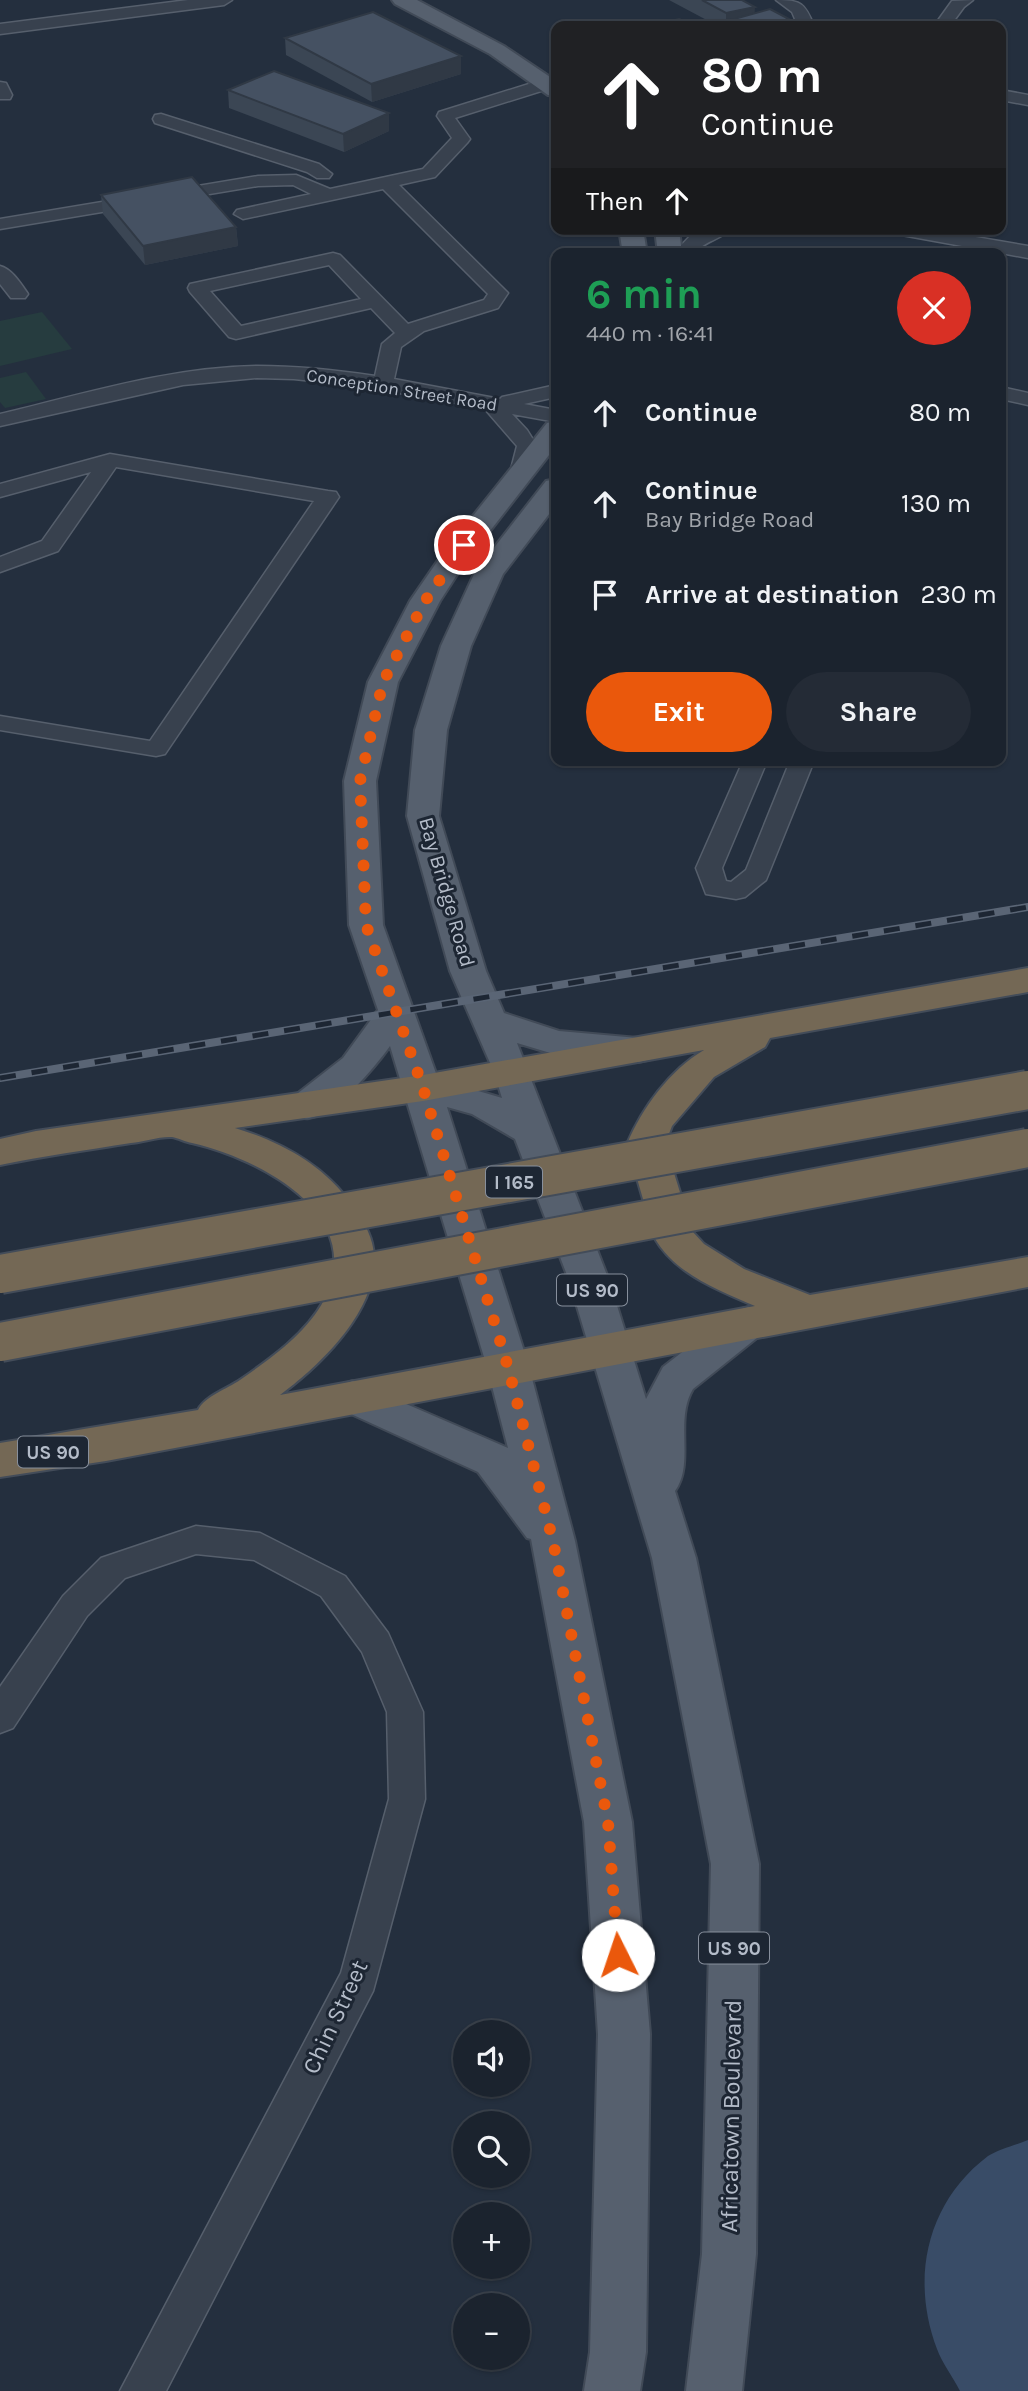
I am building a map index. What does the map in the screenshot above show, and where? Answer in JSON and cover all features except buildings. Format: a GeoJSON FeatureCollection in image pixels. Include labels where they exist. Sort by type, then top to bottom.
{"type":"FeatureCollection","features":[{"type":"Feature","properties":{"kind":"highway"},"geometry":{"type":"LineString","coordinates":[[18,1148],[423,1088],[1028,980]]}},
{"type":"Feature","properties":{"kind":"highway"},"geometry":{"type":"LineString","coordinates":[[771,1026],[701,1068],[655,1121],[646,1144],[674,1237],[690,1254],[730,1279],[808,1311]]}},
{"type":"Feature","properties":{"kind":"highway","name":"I 165"},"geometry":{"type":"LineString","coordinates":[[0,1274],[1028,1090]]}},
{"type":"Feature","properties":{"kind":"highway"},"geometry":{"type":"LineString","coordinates":[[164,1125],[227,1139],[294,1170],[318,1189],[331,1204],[348,1228],[354,1251],[348,1290],[333,1318],[302,1354],[279,1374],[196,1426]]}},
{"type":"Feature","properties":{"kind":"highway"},"geometry":{"type":"LineString","coordinates":[[0,1342],[1028,1148]]}},
{"type":"Feature","properties":{"kind":"highway"},"geometry":{"type":"LineString","coordinates":[[353,1397],[1028,1272]]}},
{"type":"Feature","properties":{"kind":"highway","name":"US 90"},"geometry":{"type":"LineString","coordinates":[[0,1460],[106,1444],[353,1397]]}},
{"type":"Feature","properties":{"kind":"main road"},"geometry":{"type":"LineString","coordinates":[[402,0],[497,50],[551,85]]}},
{"type":"Feature","properties":{"kind":"main road"},"geometry":{"type":"LineString","coordinates":[[551,435],[444,572],[425,601],[383,682],[360,781],[366,925],[423,1088],[508,1367],[553,1541],[608,1822],[624,2034],[618,2352],[612,2391]]}},
{"type":"Feature","properties":{"kind":"main road"},"geometry":{"type":"LineString","coordinates":[[512,543],[513,515],[551,461]]}},
{"type":"Feature","properties":{"kind":"main road","name":"Bay Bridge Road"},"geometry":{"type":"LineString","coordinates":[[512,1072],[468,971],[423,816],[431,730],[456,646],[489,572],[551,492]]}},
{"type":"Feature","properties":{"kind":"main road"},"geometry":{"type":"LineString","coordinates":[[306,1106],[356,1067],[397,1012]]}},
{"type":"Feature","properties":{"kind":"main road"},"geometry":{"type":"LineString","coordinates":[[490,1021],[557,1043],[638,1050]]}},
{"type":"Feature","properties":{"kind":"main road","name":"US 90"},"geometry":{"type":"LineString","coordinates":[[512,1072],[531,1131],[590,1283],[660,1513]]}},
{"type":"Feature","properties":{"kind":"main road"},"geometry":{"type":"LineString","coordinates":[[423,1088],[484,1104],[531,1131]]}},
{"type":"Feature","properties":{"kind":"main road"},"geometry":{"type":"LineString","coordinates":[[660,1513],[663,1410],[669,1393],[678,1378],[749,1322]]}},
{"type":"Feature","properties":{"kind":"main road"},"geometry":{"type":"LineString","coordinates":[[353,1397],[493,1460],[553,1541]]}},
{"type":"Feature","properties":{"kind":"main road","name":"Africatown Boulevard"},"geometry":{"type":"LineString","coordinates":[[660,1513],[674,1558],[735,1864],[729,2254],[714,2391]]}},
{"type":"Feature","properties":{"kind":"street"},"geometry":{"type":"LineString","coordinates":[[0,29],[224,0]]}},
{"type":"Feature","properties":{"kind":"street"},"geometry":{"type":"LineString","coordinates":[[783,0],[799,9],[804,21]]}},
{"type":"Feature","properties":{"kind":"street"},"geometry":{"type":"LineString","coordinates":[[946,21],[958,4],[965,0]]}},
{"type":"Feature","properties":{"kind":"street"},"geometry":{"type":"LineString","coordinates":[[243,214],[429,173],[461,139],[444,116],[551,86]]}},
{"type":"Feature","properties":{"kind":"street"},"geometry":{"type":"LineString","coordinates":[[1006,96],[1028,100]]}},
{"type":"Feature","properties":{"kind":"street"},"geometry":{"type":"LineString","coordinates":[[161,119],[313,168],[351,190]]}},
{"type":"Feature","properties":{"kind":"street"},"geometry":{"type":"LineString","coordinates":[[0,225],[258,181],[296,180],[328,195]]}},
{"type":"Feature","properties":{"kind":"street"},"geometry":{"type":"LineString","coordinates":[[383,385],[392,344],[417,327],[492,304],[498,293],[386,182]]}},
{"type":"Feature","properties":{"kind":"street"},"geometry":{"type":"LineString","coordinates":[[688,248],[698,238],[706,235]]}},
{"type":"Feature","properties":{"kind":"street"},"geometry":{"type":"LineString","coordinates":[[937,235],[1025,248]]}},
{"type":"Feature","properties":{"kind":"street"},"geometry":{"type":"LineString","coordinates":[[376,301],[236,333],[197,288],[333,259],[376,301],[407,334]]}},
{"type":"Feature","properties":{"kind":"street"},"geometry":{"type":"LineString","coordinates":[[0,272],[18,294]]}},
{"type":"Feature","properties":{"kind":"street","name":"Conception Street Road"},"geometry":{"type":"LineString","coordinates":[[0,420],[149,385],[228,374],[292,373],[383,385],[551,415]]}},
{"type":"Feature","properties":{"kind":"street"},"geometry":{"type":"LineString","coordinates":[[491,404],[551,392]]}},
{"type":"Feature","properties":{"kind":"street"},"geometry":{"type":"LineString","coordinates":[[1006,394],[1028,399]]}},
{"type":"Feature","properties":{"kind":"street"},"geometry":{"type":"LineString","coordinates":[[491,404],[520,434],[527,446],[521,473]]}},
{"type":"Feature","properties":{"kind":"street"},"geometry":{"type":"LineString","coordinates":[[0,491],[110,460],[328,497],[156,749],[0,723]]}},
{"type":"Feature","properties":{"kind":"street"},"geometry":{"type":"LineString","coordinates":[[0,565],[50,546],[110,460]]}},
{"type":"Feature","properties":{"kind":"street"},"geometry":{"type":"LineString","coordinates":[[753,766],[709,869],[715,888],[736,891],[757,874],[800,766]]}},
{"type":"Feature","properties":{"kind":"street","name":"Chin Street"},"geometry":{"type":"LineString","coordinates":[[0,1717],[75,1606],[113,1568],[196,1540],[260,1547],[333,1586],[376,1643],[405,1712],[407,1799],[359,1978],[142,2391]]}},
{"type":"Feature","properties":{"kind":"green space"},"geometry":{"type":"Polygon","coordinates":[[[42,312],[72,349],[0,366],[0,321],[42,312]]]}},
{"type":"Feature","properties":{"kind":"green space"},"geometry":{"type":"Polygon","coordinates":[[[26,372],[46,399],[5,408],[0,402],[0,378],[26,372]]]}},
{"type":"Feature","properties":{"kind":"water"},"geometry":{"type":"Polygon","coordinates":[[[1028,2140],[1028,2391],[960,2391],[939,2354],[929,2322],[925,2269],[930,2243],[950,2196],[967,2175],[988,2156],[1028,2140]]]}},
{"type":"Feature","properties":{"kind":"railway"},"geometry":{"type":"LineString","coordinates":[[0,1078],[1028,907]]}},
{"type":"Feature","properties":{"kind":"route"},"geometry":{"type":"LineString","coordinates":[[464,545],[425,601],[383,682],[360,781],[366,925],[423,1088],[508,1367],[553,1541],[608,1822],[618,1955]]}}]}
